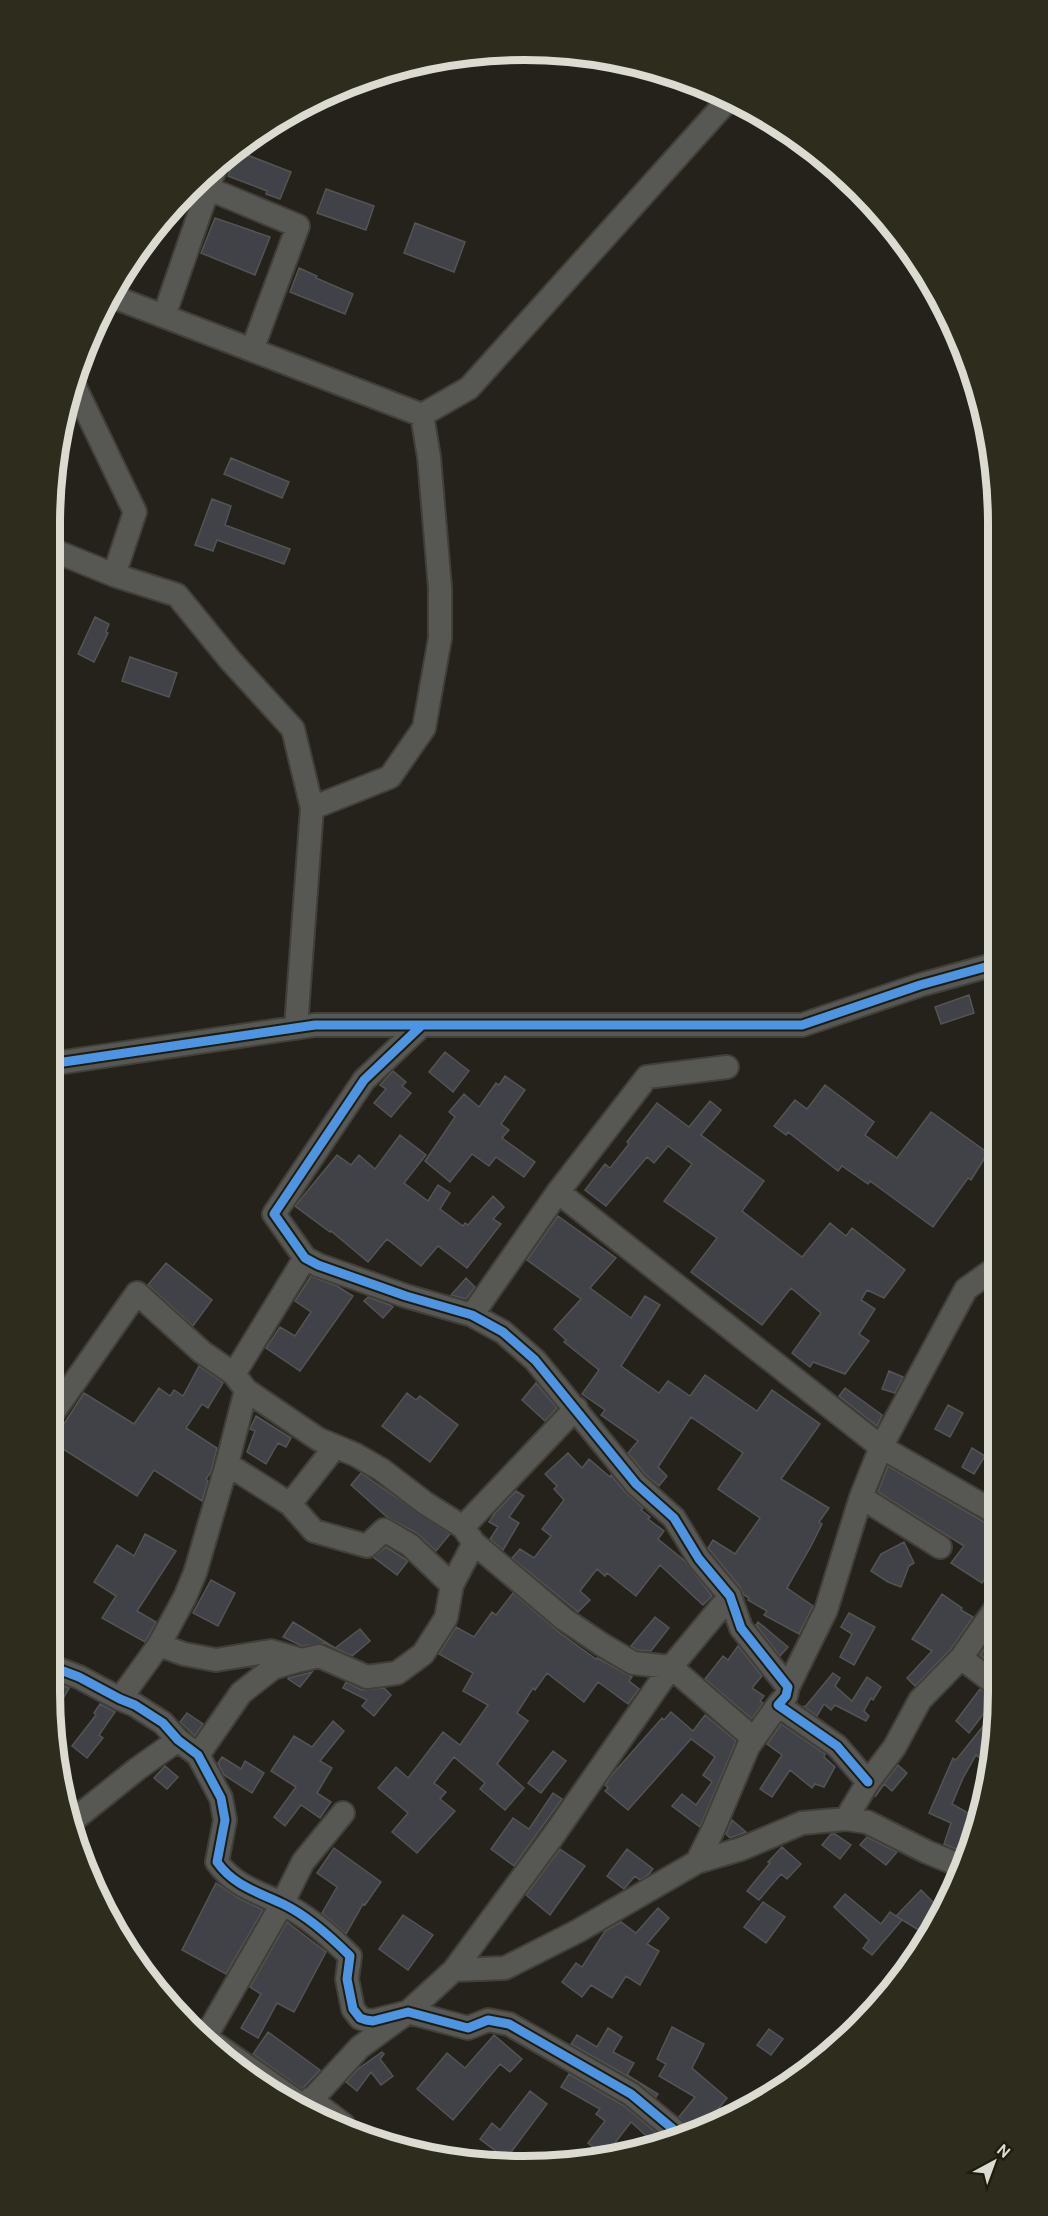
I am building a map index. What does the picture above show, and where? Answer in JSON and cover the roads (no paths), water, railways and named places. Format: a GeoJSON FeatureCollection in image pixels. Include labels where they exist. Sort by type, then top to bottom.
{"type":"FeatureCollection","features":[{"type":"Feature","properties":{"kind":"street"},"geometry":{"type":"LineString","coordinates":[[422,415],[469,388],[723,105]]}},
{"type":"Feature","properties":{"kind":"street"},"geometry":{"type":"LineString","coordinates":[[206,187],[298,226],[252,350]]}},
{"type":"Feature","properties":{"kind":"street"},"geometry":{"type":"LineString","coordinates":[[164,316],[200,192]]}},
{"type":"Feature","properties":{"kind":"street"},"geometry":{"type":"LineString","coordinates":[[118,299],[422,415]]}},
{"type":"Feature","properties":{"kind":"street"},"geometry":{"type":"LineString","coordinates":[[79,395],[135,513],[114,575]]}},
{"type":"Feature","properties":{"kind":"street"},"geometry":{"type":"LineString","coordinates":[[312,808],[390,777],[424,728],[440,638],[440,588],[429,457],[422,415]]}},
{"type":"Feature","properties":{"kind":"street"},"geometry":{"type":"LineString","coordinates":[[60,553],[114,575],[177,595],[230,660],[293,729],[312,808],[296,1027]]}},
{"type":"Feature","properties":{"kind":"street"},"geometry":{"type":"LineString","coordinates":[[60,1062],[315,1024],[802,1025],[920,985],[988,966]]}},
{"type":"Feature","properties":{"kind":"street"},"geometry":{"type":"LineString","coordinates":[[422,1025],[363,1080],[274,1214],[305,1258],[318,1265],[406,1296],[472,1315],[503,1332],[535,1360],[636,1484],[675,1518],[699,1559],[730,1596],[741,1628],[783,1696],[837,1746],[868,1782]]}},
{"type":"Feature","properties":{"kind":"street"},"geometry":{"type":"LineString","coordinates":[[472,1315],[558,1192],[647,1077],[727,1067]]}},
{"type":"Feature","properties":{"kind":"street"},"geometry":{"type":"LineString","coordinates":[[558,1192],[881,1447],[988,1508]]}},
{"type":"Feature","properties":{"kind":"street"},"geometry":{"type":"LineString","coordinates":[[120,1699],[159,1645],[185,1597],[195,1573],[227,1464],[240,1382],[305,1258]]}},
{"type":"Feature","properties":{"kind":"street"},"geometry":{"type":"LineString","coordinates":[[697,1862],[753,1738],[783,1696],[826,1610],[861,1497],[881,1447],[966,1288],[988,1274]]}},
{"type":"Feature","properties":{"kind":"street"},"geometry":{"type":"LineString","coordinates":[[60,1403],[137,1293],[202,1352],[240,1382],[318,1439],[356,1455],[382,1470],[468,1535],[564,1619],[633,1663],[671,1666],[753,1738]]}},
{"type":"Feature","properties":{"kind":"street"},"geometry":{"type":"LineString","coordinates":[[198,1755],[241,1693],[273,1668],[319,1656],[367,1677],[397,1674],[423,1654],[446,1618],[452,1585],[468,1535],[576,1408]]}},
{"type":"Feature","properties":{"kind":"street"},"geometry":{"type":"LineString","coordinates":[[290,1504],[335,1447]]}},
{"type":"Feature","properties":{"kind":"street"},"geometry":{"type":"LineString","coordinates":[[227,1464],[290,1504],[314,1531],[367,1546],[384,1530],[410,1545],[452,1585]]}},
{"type":"Feature","properties":{"kind":"street"},"geometry":{"type":"LineString","coordinates":[[861,1497],[940,1547]]}},
{"type":"Feature","properties":{"kind":"street"},"geometry":{"type":"LineString","coordinates":[[308,2102],[360,2046],[408,2012],[454,1970],[553,1836],[671,1666],[730,1596]]}},
{"type":"Feature","properties":{"kind":"street"},"geometry":{"type":"LineString","coordinates":[[846,1820],[868,1782],[894,1748],[920,1700],[961,1658],[988,1619]]}},
{"type":"Feature","properties":{"kind":"street"},"geometry":{"type":"LineString","coordinates":[[159,1645],[184,1654],[216,1660],[271,1651],[302,1660]]}},
{"type":"Feature","properties":{"kind":"street"},"geometry":{"type":"LineString","coordinates":[[961,1658],[988,1678]]}},
{"type":"Feature","properties":{"kind":"street"},"geometry":{"type":"LineString","coordinates":[[60,1669],[135,1705],[157,1719],[178,1740],[198,1755],[220,1798],[225,1820],[217,1862],[225,1874],[236,1882],[304,1916],[330,1936],[350,1956],[346,1979],[353,2009],[360,2018],[374,2021],[408,2012],[468,2028],[488,2020],[509,2024],[632,2094],[675,2130]]}},
{"type":"Feature","properties":{"kind":"street"},"geometry":{"type":"LineString","coordinates":[[78,1817],[178,1740]]}},
{"type":"Feature","properties":{"kind":"street"},"geometry":{"type":"LineString","coordinates":[[209,2033],[303,1862],[343,1813]]}},
{"type":"Feature","properties":{"kind":"street"},"geometry":{"type":"LineString","coordinates":[[454,1970],[505,1968],[578,1931],[697,1862],[741,1849],[802,1823],[846,1820],[867,1822],[955,1863]]}},
{"type":"Feature","properties":{"kind":"street"},"geometry":{"type":"LineString","coordinates":[[258,2072],[273,2082]]}}]}
